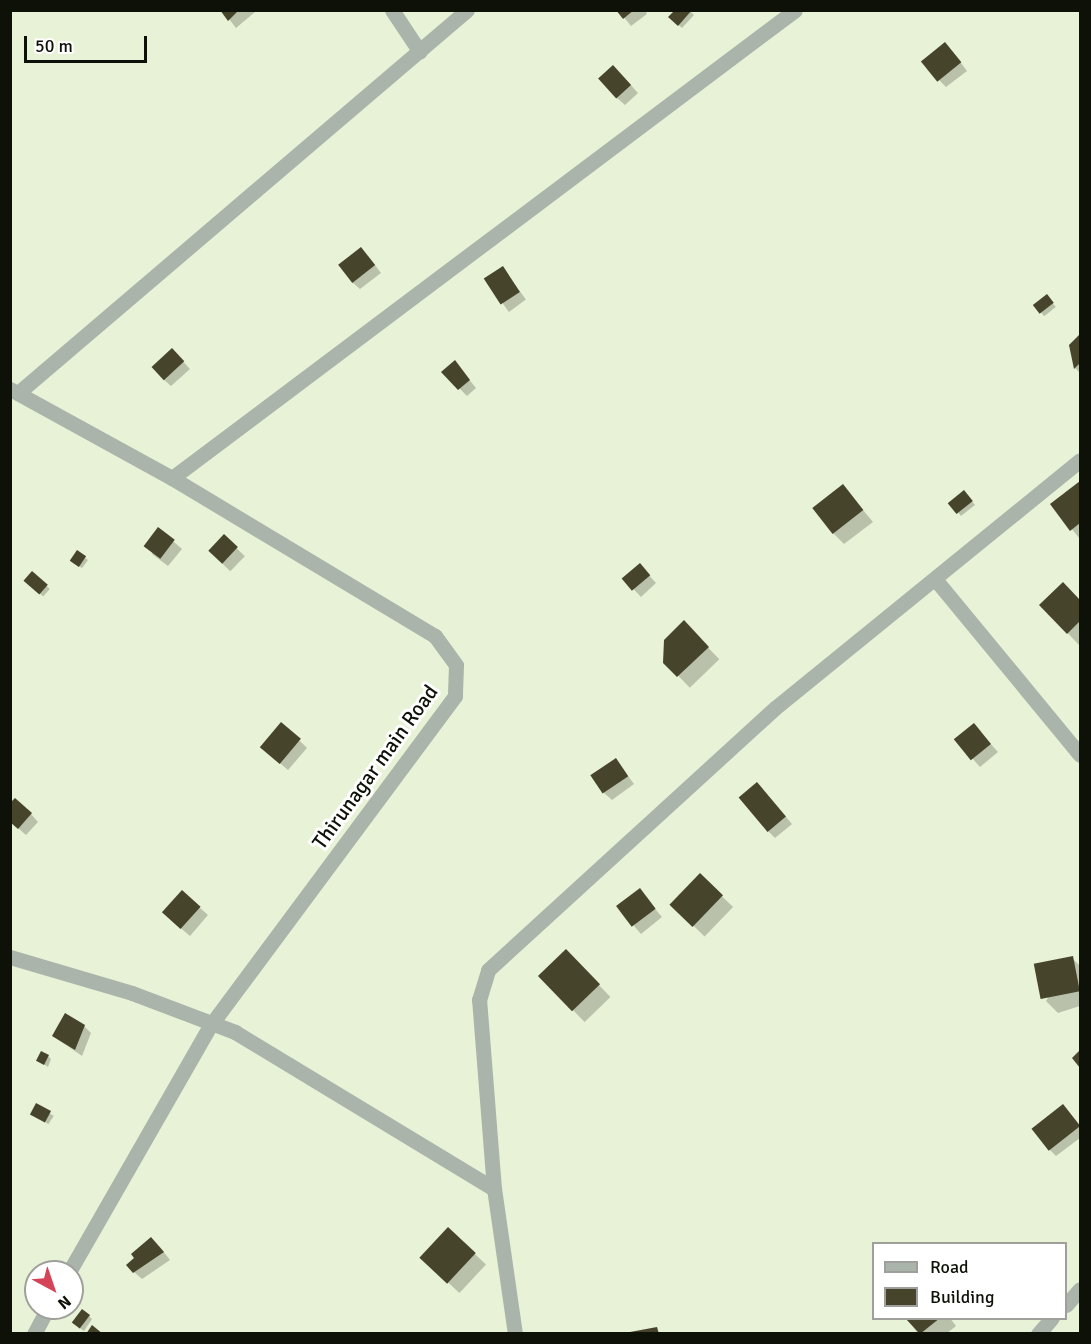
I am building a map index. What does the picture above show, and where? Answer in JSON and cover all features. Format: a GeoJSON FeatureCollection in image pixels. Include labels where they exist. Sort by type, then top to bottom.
{"type":"FeatureCollection","features":[{"type":"Feature","properties":{"kind":"street"},"geometry":{"type":"LineString","coordinates":[[392,10],[420,52]]}},
{"type":"Feature","properties":{"kind":"street"},"geometry":{"type":"LineString","coordinates":[[14,391],[420,52],[467,10]]}},
{"type":"Feature","properties":{"kind":"street"},"geometry":{"type":"LineString","coordinates":[[172,478],[795,10]]}},
{"type":"Feature","properties":{"kind":"street","name":"Thirunagar main Road"},"geometry":{"type":"LineString","coordinates":[[14,391],[172,478],[435,636],[456,665],[455,696],[211,1024],[76,1260]]}},
{"type":"Feature","properties":{"kind":"street"},"geometry":{"type":"LineString","coordinates":[[515,1334],[494,1189],[479,1000],[488,970],[775,708],[1080,460]]}},
{"type":"Feature","properties":{"kind":"street"},"geometry":{"type":"LineString","coordinates":[[935,579],[1080,755]]}},
{"type":"Feature","properties":{"kind":"street"},"geometry":{"type":"LineString","coordinates":[[10,957],[132,993],[235,1032],[494,1189]]}},
{"type":"Feature","properties":{"kind":"street"},"geometry":{"type":"LineString","coordinates":[[1067,1303],[1080,1289]]}},
{"type":"Feature","properties":{"kind":"street"},"geometry":{"type":"LineString","coordinates":[[34,1334],[42,1320]]}},
{"type":"Feature","properties":{"kind":"street"},"geometry":{"type":"LineString","coordinates":[[1038,1334],[1050,1320]]}},
{"type":"Feature","properties":{"kind":"building"},"geometry":{"type":"Polygon","coordinates":[[[220,10],[239,10],[228,21],[220,10]]]}},
{"type":"Feature","properties":{"kind":"building"},"geometry":{"type":"Polygon","coordinates":[[[616,10],[634,10],[623,19],[616,10]]]}},
{"type":"Feature","properties":{"kind":"building"},"geometry":{"type":"Polygon","coordinates":[[[675,10],[692,10],[678,26],[668,17],[675,10]]]}},
{"type":"Feature","properties":{"kind":"building"},"geometry":{"type":"Polygon","coordinates":[[[945,42],[961,62],[937,82],[921,62],[945,42]]]}},
{"type":"Feature","properties":{"kind":"building"},"geometry":{"type":"Polygon","coordinates":[[[613,65],[631,85],[616,98],[598,78],[613,65]]]}},
{"type":"Feature","properties":{"kind":"building"},"geometry":{"type":"Polygon","coordinates":[[[361,247],[375,265],[352,283],[338,265],[361,247]]]}},
{"type":"Feature","properties":{"kind":"building"},"geometry":{"type":"Polygon","coordinates":[[[503,266],[520,292],[501,305],[484,279],[503,266]]]}},
{"type":"Feature","properties":{"kind":"building"},"geometry":{"type":"Polygon","coordinates":[[[1047,294],[1054,303],[1040,314],[1033,305],[1047,294]]]}},
{"type":"Feature","properties":{"kind":"building"},"geometry":{"type":"Polygon","coordinates":[[[1080,334],[1080,363],[1074,369],[1069,345],[1080,334]]]}},
{"type":"Feature","properties":{"kind":"building"},"geometry":{"type":"Polygon","coordinates":[[[172,348],[184,361],[164,380],[152,367],[172,348]]]}},
{"type":"Feature","properties":{"kind":"building"},"geometry":{"type":"Polygon","coordinates":[[[455,360],[470,380],[458,390],[441,372],[455,360]]]}},
{"type":"Feature","properties":{"kind":"building"},"geometry":{"type":"Polygon","coordinates":[[[1080,481],[1080,523],[1070,531],[1050,504],[1080,481]]]}},
{"type":"Feature","properties":{"kind":"building"},"geometry":{"type":"Polygon","coordinates":[[[843,484],[863,510],[833,534],[812,508],[843,484]]]}},
{"type":"Feature","properties":{"kind":"building"},"geometry":{"type":"Polygon","coordinates":[[[964,490],[973,501],[956,514],[948,503],[964,490]]]}},
{"type":"Feature","properties":{"kind":"building"},"geometry":{"type":"Polygon","coordinates":[[[158,527],[175,540],[160,559],[144,546],[158,527]]]}},
{"type":"Feature","properties":{"kind":"building"},"geometry":{"type":"Polygon","coordinates":[[[224,534],[238,547],[222,564],[208,551],[224,534]]]}},
{"type":"Feature","properties":{"kind":"building"},"geometry":{"type":"Polygon","coordinates":[[[77,550],[86,556],[79,567],[70,561],[77,550]]]}},
{"type":"Feature","properties":{"kind":"building"},"geometry":{"type":"Polygon","coordinates":[[[640,563],[650,575],[632,591],[622,578],[640,563]]]}},
{"type":"Feature","properties":{"kind":"building"},"geometry":{"type":"Polygon","coordinates":[[[32,571],[48,585],[39,595],[23,581],[32,571]]]}},
{"type":"Feature","properties":{"kind":"building"},"geometry":{"type":"Polygon","coordinates":[[[1063,582],[1080,600],[1080,621],[1067,634],[1039,605],[1063,582]]]}},
{"type":"Feature","properties":{"kind":"building"},"geometry":{"type":"Polygon","coordinates":[[[684,620],[709,647],[677,677],[663,663],[664,640],[684,620]]]}},
{"type":"Feature","properties":{"kind":"building"},"geometry":{"type":"Polygon","coordinates":[[[281,722],[301,739],[280,764],[260,747],[281,722]]]}},
{"type":"Feature","properties":{"kind":"building"},"geometry":{"type":"Polygon","coordinates":[[[974,723],[991,744],[971,760],[954,739],[974,723]]]}},
{"type":"Feature","properties":{"kind":"building"},"geometry":{"type":"Polygon","coordinates":[[[616,758],[628,776],[603,794],[590,775],[616,758]]]}},
{"type":"Feature","properties":{"kind":"building"},"geometry":{"type":"Polygon","coordinates":[[[757,782],[786,816],[768,832],[739,797],[757,782]]]}},
{"type":"Feature","properties":{"kind":"building"},"geometry":{"type":"Polygon","coordinates":[[[15,798],[32,813],[18,829],[10,822],[10,803],[15,798]]]}},
{"type":"Feature","properties":{"kind":"building"},"geometry":{"type":"Polygon","coordinates":[[[700,873],[723,895],[692,927],[669,905],[700,873]]]}},
{"type":"Feature","properties":{"kind":"building"},"geometry":{"type":"Polygon","coordinates":[[[640,888],[656,909],[632,927],[616,906],[640,888]]]}},
{"type":"Feature","properties":{"kind":"building"},"geometry":{"type":"Polygon","coordinates":[[[182,890],[201,907],[181,929],[162,912],[182,890]]]}},
{"type":"Feature","properties":{"kind":"building"},"geometry":{"type":"Polygon","coordinates":[[[566,949],[600,984],[572,1011],[538,976],[566,949]]]}},
{"type":"Feature","properties":{"kind":"building"},"geometry":{"type":"Polygon","coordinates":[[[1073,956],[1080,991],[1041,999],[1034,964],[1073,956]]]}},
{"type":"Feature","properties":{"kind":"building"},"geometry":{"type":"Polygon","coordinates":[[[65,1013],[85,1025],[75,1050],[52,1036],[65,1013]]]}},
{"type":"Feature","properties":{"kind":"building"},"geometry":{"type":"Polygon","coordinates":[[[1080,1050],[1080,1068],[1072,1058],[1080,1050]]]}},
{"type":"Feature","properties":{"kind":"building"},"geometry":{"type":"Polygon","coordinates":[[[41,1051],[49,1055],[44,1065],[36,1061],[41,1051]]]}},
{"type":"Feature","properties":{"kind":"building"},"geometry":{"type":"Polygon","coordinates":[[[36,1103],[51,1111],[45,1122],[30,1114],[36,1103]]]}},
{"type":"Feature","properties":{"kind":"building"},"geometry":{"type":"Polygon","coordinates":[[[1063,1104],[1080,1126],[1049,1151],[1031,1129],[1063,1104]]]}},
{"type":"Feature","properties":{"kind":"building"},"geometry":{"type":"Polygon","coordinates":[[[448,1227],[476,1253],[447,1284],[419,1258],[448,1227]]]}},
{"type":"Feature","properties":{"kind":"building"},"geometry":{"type":"Polygon","coordinates":[[[151,1237],[164,1252],[133,1273],[126,1265],[134,1258],[131,1254],[151,1237]]]}},
{"type":"Feature","properties":{"kind":"building"},"geometry":{"type":"Polygon","coordinates":[[[84,1311],[90,1315],[80,1329],[72,1323],[74,1320],[84,1320],[84,1311]]]}},
{"type":"Feature","properties":{"kind":"building"},"geometry":{"type":"Polygon","coordinates":[[[907,1320],[938,1320],[920,1334],[907,1320]]]}},
{"type":"Feature","properties":{"kind":"building"},"geometry":{"type":"Polygon","coordinates":[[[92,1325],[103,1334],[86,1334],[92,1325]]]}},
{"type":"Feature","properties":{"kind":"building"},"geometry":{"type":"Polygon","coordinates":[[[657,1327],[659,1334],[630,1334],[630,1332],[657,1327]]]}}]}
